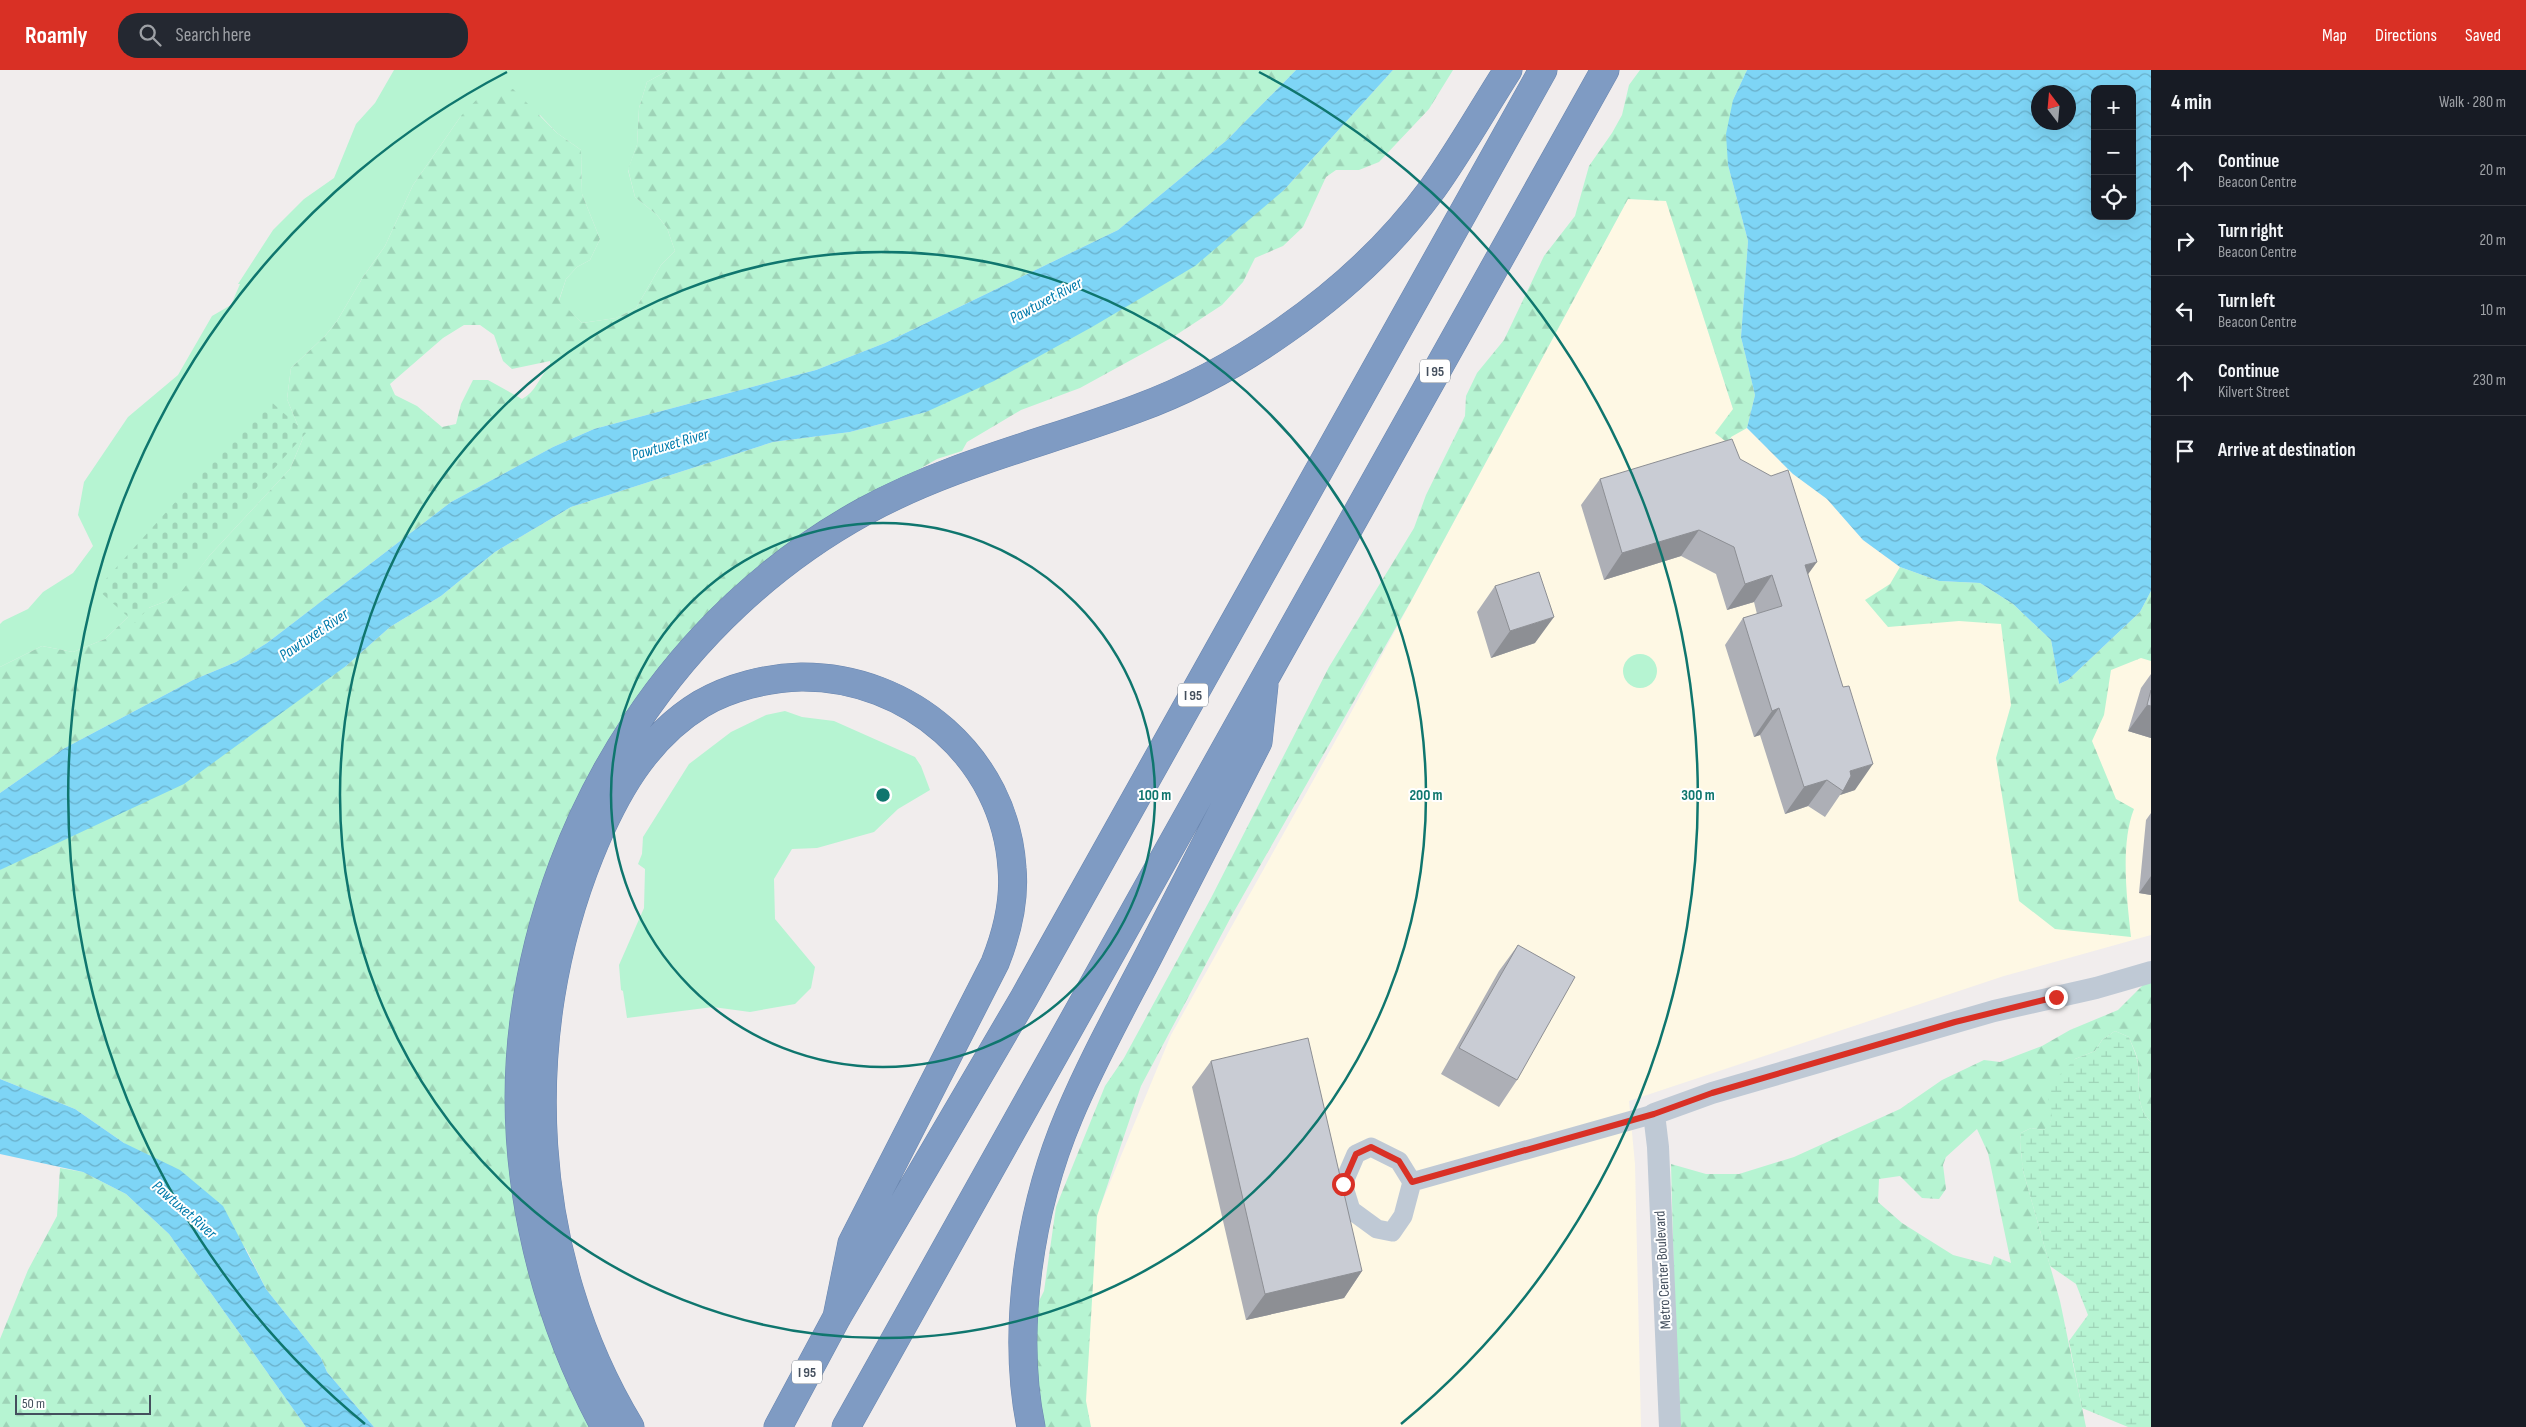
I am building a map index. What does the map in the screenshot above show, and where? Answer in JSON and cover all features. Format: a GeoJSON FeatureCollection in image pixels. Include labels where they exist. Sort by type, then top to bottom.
{"type":"FeatureCollection","features":[{"type":"Feature","properties":{"kind":"highway"},"geometry":{"type":"LineString","coordinates":[[606,1427],[586,1389],[561,1330],[533,1230],[523,1163],[521,1059],[530,985],[548,906],[564,862],[593,795],[636,722],[680,663],[732,608],[793,558],[828,533],[892,497],[938,476],[1114,417],[1167,396],[1251,352],[1308,314],[1383,248],[1418,206],[1449,164],[1508,70]]}},
{"type":"Feature","properties":{"kind":"highway","name":"I 95"},"geometry":{"type":"LineString","coordinates":[[778,1427],[837,1317],[1024,998],[1543,70]]}},
{"type":"Feature","properties":{"kind":"highway","name":"I 95"},"geometry":{"type":"LineString","coordinates":[[846,1427],[1266,673],[1605,70]]}},
{"type":"Feature","properties":{"kind":"highway"},"geometry":{"type":"LineString","coordinates":[[1031,1427],[1024,1354],[1027,1285],[1038,1215],[1056,1149],[1069,1116],[1102,1046],[1258,742],[1266,673]]}},
{"type":"Feature","properties":{"kind":"highway"},"geometry":{"type":"LineString","coordinates":[[630,1427],[599,1367],[582,1327],[563,1261],[549,1197],[542,1092],[546,1023],[558,951],[582,874],[597,837],[613,804],[648,748],[663,732],[703,703],[746,685],[792,677],[830,678],[860,684],[901,700],[938,724],[968,755],[992,792],[1006,833],[1013,869],[1009,917],[999,954],[852,1243],[837,1317]]}},
{"type":"Feature","properties":{"kind":"street"},"geometry":{"type":"LineString","coordinates":[[1412,1182],[1451,1173],[1654,1114],[1712,1093],[1994,1011],[2096,988],[2151,972]]}},
{"type":"Feature","properties":{"kind":"street","name":"Metro Center Boulevard"},"geometry":{"type":"LineString","coordinates":[[1654,1114],[1658,1147],[1670,1427]]}},
{"type":"Feature","properties":{"kind":"shaded area"},"geometry":{"type":"Polygon","coordinates":[[[1628,199],[1666,200],[1733,409],[1747,428],[1793,474],[1827,499],[1863,540],[1900,567],[2140,612],[2151,591],[2151,935],[2004,976],[1629,1101],[1635,1164],[1641,1427],[1087,1427],[1079,1407],[1087,1238],[1171,1035],[1347,720],[1628,199]]]}},
{"type":"Feature","properties":{"kind":"green space"},"geometry":{"type":"Polygon","coordinates":[[[394,70],[669,70],[647,82],[639,108],[637,145],[628,170],[635,197],[657,215],[667,228],[675,251],[661,265],[636,308],[616,318],[582,323],[559,301],[566,279],[577,267],[590,260],[600,239],[582,194],[581,150],[557,133],[540,115],[461,116],[413,185],[385,246],[363,277],[337,321],[325,336],[291,368],[287,399],[303,438],[290,469],[210,555],[182,592],[164,602],[130,615],[105,639],[73,652],[42,646],[0,667],[0,624],[28,609],[43,592],[73,573],[93,546],[78,515],[84,482],[128,417],[178,375],[212,316],[231,305],[240,284],[238,284],[273,230],[304,199],[334,178],[356,124],[375,103],[394,70]]]}},
{"type":"Feature","properties":{"kind":"green space"},"geometry":{"type":"Polygon","coordinates":[[[669,70],[1296,70],[1227,140],[1118,230],[885,343],[816,370],[594,429],[553,447],[451,502],[267,643],[236,662],[193,680],[63,749],[0,793],[0,667],[42,646],[73,652],[105,639],[130,615],[164,602],[181,592],[210,555],[290,469],[303,438],[287,399],[291,368],[325,336],[337,321],[363,277],[385,246],[413,185],[461,116],[481,95],[513,89],[557,133],[581,150],[582,194],[600,239],[590,260],[577,267],[566,279],[559,300],[582,323],[616,318],[636,308],[661,265],[675,251],[667,228],[657,215],[635,197],[628,169],[637,145],[639,108],[647,82],[669,70]],[[464,325],[443,338],[390,384],[395,395],[417,406],[442,427],[456,424],[461,404],[473,380],[488,380],[522,399],[527,396],[550,366],[550,361],[512,369],[503,361],[494,335],[480,325],[464,325]]]}},
{"type":"Feature","properties":{"kind":"green space"},"geometry":{"type":"Polygon","coordinates":[[[1393,70],[1453,70],[1429,109],[1379,162],[1359,170],[1336,170],[1326,177],[1303,227],[1283,246],[1255,258],[1243,282],[1222,305],[1173,337],[1080,388],[1021,410],[967,442],[962,451],[937,459],[822,525],[626,714],[563,830],[516,996],[594,1427],[374,1427],[327,1372],[321,1358],[266,1289],[246,1249],[241,1243],[124,1143],[75,1109],[0,1079],[0,870],[346,666],[390,627],[441,596],[495,552],[571,507],[773,442],[850,432],[926,412],[1284,190],[1393,70]]]}},
{"type":"Feature","properties":{"kind":"green space"},"geometry":{"type":"Polygon","coordinates":[[[1640,70],[1747,70],[1733,100],[1728,165],[1748,241],[1741,337],[1755,395],[1747,428],[1731,437],[1729,444],[1715,433],[1733,409],[1666,201],[1628,199],[1411,601],[1232,915],[1141,1086],[1097,1216],[1086,1401],[1091,1427],[1043,1427],[1029,1321],[1044,1291],[1056,1207],[1105,1086],[1124,1058],[1211,898],[1329,667],[1414,528],[1426,495],[1465,416],[1466,396],[1477,373],[1504,340],[1544,256],[1575,216],[1589,166],[1622,115],[1629,85],[1640,70]]]}},
{"type":"Feature","properties":{"kind":"green space"},"geometry":{"type":"Polygon","coordinates":[[[268,399],[306,433],[135,623],[97,589],[268,399]]]}},
{"type":"Feature","properties":{"kind":"green space"},"geometry":{"type":"Polygon","coordinates":[[[1900,567],[1939,581],[1980,583],[2013,604],[2051,640],[2059,684],[2068,680],[2140,612],[2151,591],[2151,661],[2141,658],[2111,670],[2104,715],[2092,741],[2116,799],[2134,809],[2127,839],[2126,855],[2126,889],[2131,937],[2055,929],[2019,901],[1996,758],[2011,705],[2001,624],[1959,621],[1888,627],[1865,600],[1890,584],[1900,567]]]}},
{"type":"Feature","properties":{"kind":"green space"},"geometry":{"type":"Polygon","coordinates":[[[1640,654],[1647,655],[1652,659],[1656,664],[1656,678],[1652,683],[1647,687],[1640,688],[1633,687],[1628,683],[1624,678],[1623,671],[1624,664],[1628,659],[1633,655],[1640,654]]]}},
{"type":"Feature","properties":{"kind":"green space"},"geometry":{"type":"Polygon","coordinates":[[[785,711],[802,717],[834,721],[915,757],[921,766],[930,790],[898,809],[874,832],[817,848],[792,849],[774,879],[775,919],[815,967],[811,988],[795,1004],[750,1012],[713,1007],[627,1018],[623,991],[621,990],[619,965],[644,908],[645,869],[638,864],[642,854],[643,837],[689,764],[731,732],[766,715],[785,711]]]}},
{"type":"Feature","properties":{"kind":"green space"},"geometry":{"type":"Polygon","coordinates":[[[2151,972],[2151,1122],[2142,1110],[2140,1103],[2138,1061],[2135,1050],[2129,1037],[2115,1031],[2102,1040],[2095,1051],[2075,1059],[2049,1126],[2044,1130],[2031,1128],[2021,1133],[2020,1138],[2022,1167],[2060,1301],[2086,1427],[1678,1427],[1671,1164],[1706,1174],[1739,1174],[1794,1157],[1900,1109],[1942,1080],[1984,1060],[2000,1062],[2042,1046],[2070,1030],[2118,1010],[2146,982],[2151,972]],[[1977,1129],[1946,1157],[1943,1165],[1946,1189],[1939,1199],[1922,1198],[1900,1176],[1879,1179],[1878,1202],[1902,1223],[1953,1255],[1991,1265],[1994,1256],[2011,1263],[1988,1153],[1977,1129]]]}},
{"type":"Feature","properties":{"kind":"green space"},"geometry":{"type":"Polygon","coordinates":[[[2115,1031],[2129,1037],[2136,1054],[2140,1103],[2142,1110],[2151,1122],[2151,1427],[2128,1427],[2082,1408],[2069,1341],[2088,1315],[2076,1284],[2050,1266],[2022,1167],[2021,1133],[2031,1128],[2044,1130],[2051,1121],[2052,1111],[2045,1090],[2075,1059],[2095,1051],[2102,1040],[2115,1031]]]}},
{"type":"Feature","properties":{"kind":"green space"},"geometry":{"type":"Polygon","coordinates":[[[60,1168],[83,1172],[126,1194],[169,1234],[306,1427],[0,1427],[0,1339],[28,1270],[57,1216],[60,1168]]]}},
{"type":"Feature","properties":{"kind":"water","name":"Pawtuxet River"},"geometry":{"type":"Polygon","coordinates":[[[1296,70],[1393,70],[1284,190],[1195,266],[1092,327],[994,381],[926,412],[850,432],[773,442],[571,507],[495,552],[441,596],[390,627],[346,666],[184,784],[0,870],[0,793],[63,749],[193,680],[236,662],[267,643],[451,502],[553,447],[594,429],[816,370],[885,343],[1118,230],[1227,140],[1296,70]]]}},
{"type":"Feature","properties":{"kind":"water"},"geometry":{"type":"Polygon","coordinates":[[[1747,70],[2151,70],[2151,591],[2140,612],[2068,680],[2059,684],[2051,640],[2013,604],[1980,583],[1939,581],[1900,567],[1863,540],[1827,499],[1793,474],[1747,428],[1755,395],[1741,337],[1748,241],[1728,165],[1726,134],[1733,100],[1747,70]]]}},
{"type":"Feature","properties":{"kind":"water","name":"Pawtuxet River"},"geometry":{"type":"Polygon","coordinates":[[[0,1079],[75,1109],[124,1143],[180,1170],[223,1206],[266,1289],[321,1358],[327,1372],[374,1427],[306,1427],[169,1234],[126,1194],[83,1172],[0,1154],[0,1079]]]}},
{"type":"Feature","properties":{"kind":"building"},"geometry":{"type":"Polygon","coordinates":[[[1732,439],[1740,459],[1771,476],[1788,470],[1817,562],[1805,565],[1843,687],[1849,686],[1873,764],[1850,771],[1851,776],[1843,791],[1827,780],[1804,787],[1779,708],[1772,711],[1743,618],[1782,606],[1772,575],[1745,584],[1734,547],[1699,530],[1622,553],[1600,479],[1732,439]]]}},
{"type":"Feature","properties":{"kind":"building"},"geometry":{"type":"Polygon","coordinates":[[[1539,572],[1554,617],[1510,631],[1495,586],[1539,572]]]}},
{"type":"Feature","properties":{"kind":"building"},"geometry":{"type":"Polygon","coordinates":[[[2151,690],[2151,706],[2147,705],[2151,690]]]}},
{"type":"Feature","properties":{"kind":"building"},"geometry":{"type":"Polygon","coordinates":[[[1518,945],[1575,977],[1517,1080],[1459,1048],[1518,945]]]}},
{"type":"Feature","properties":{"kind":"building"},"geometry":{"type":"Polygon","coordinates":[[[1308,1038],[1362,1271],[1265,1294],[1211,1061],[1308,1038]]]}},
{"type":"Feature","properties":{"kind":"route"},"geometry":{"type":"LineString","coordinates":[[1343,1184],[1356,1154],[1371,1147],[1399,1161],[1412,1182],[1451,1173],[1654,1114],[1712,1093],[1955,1022],[2056,997]]}}]}
